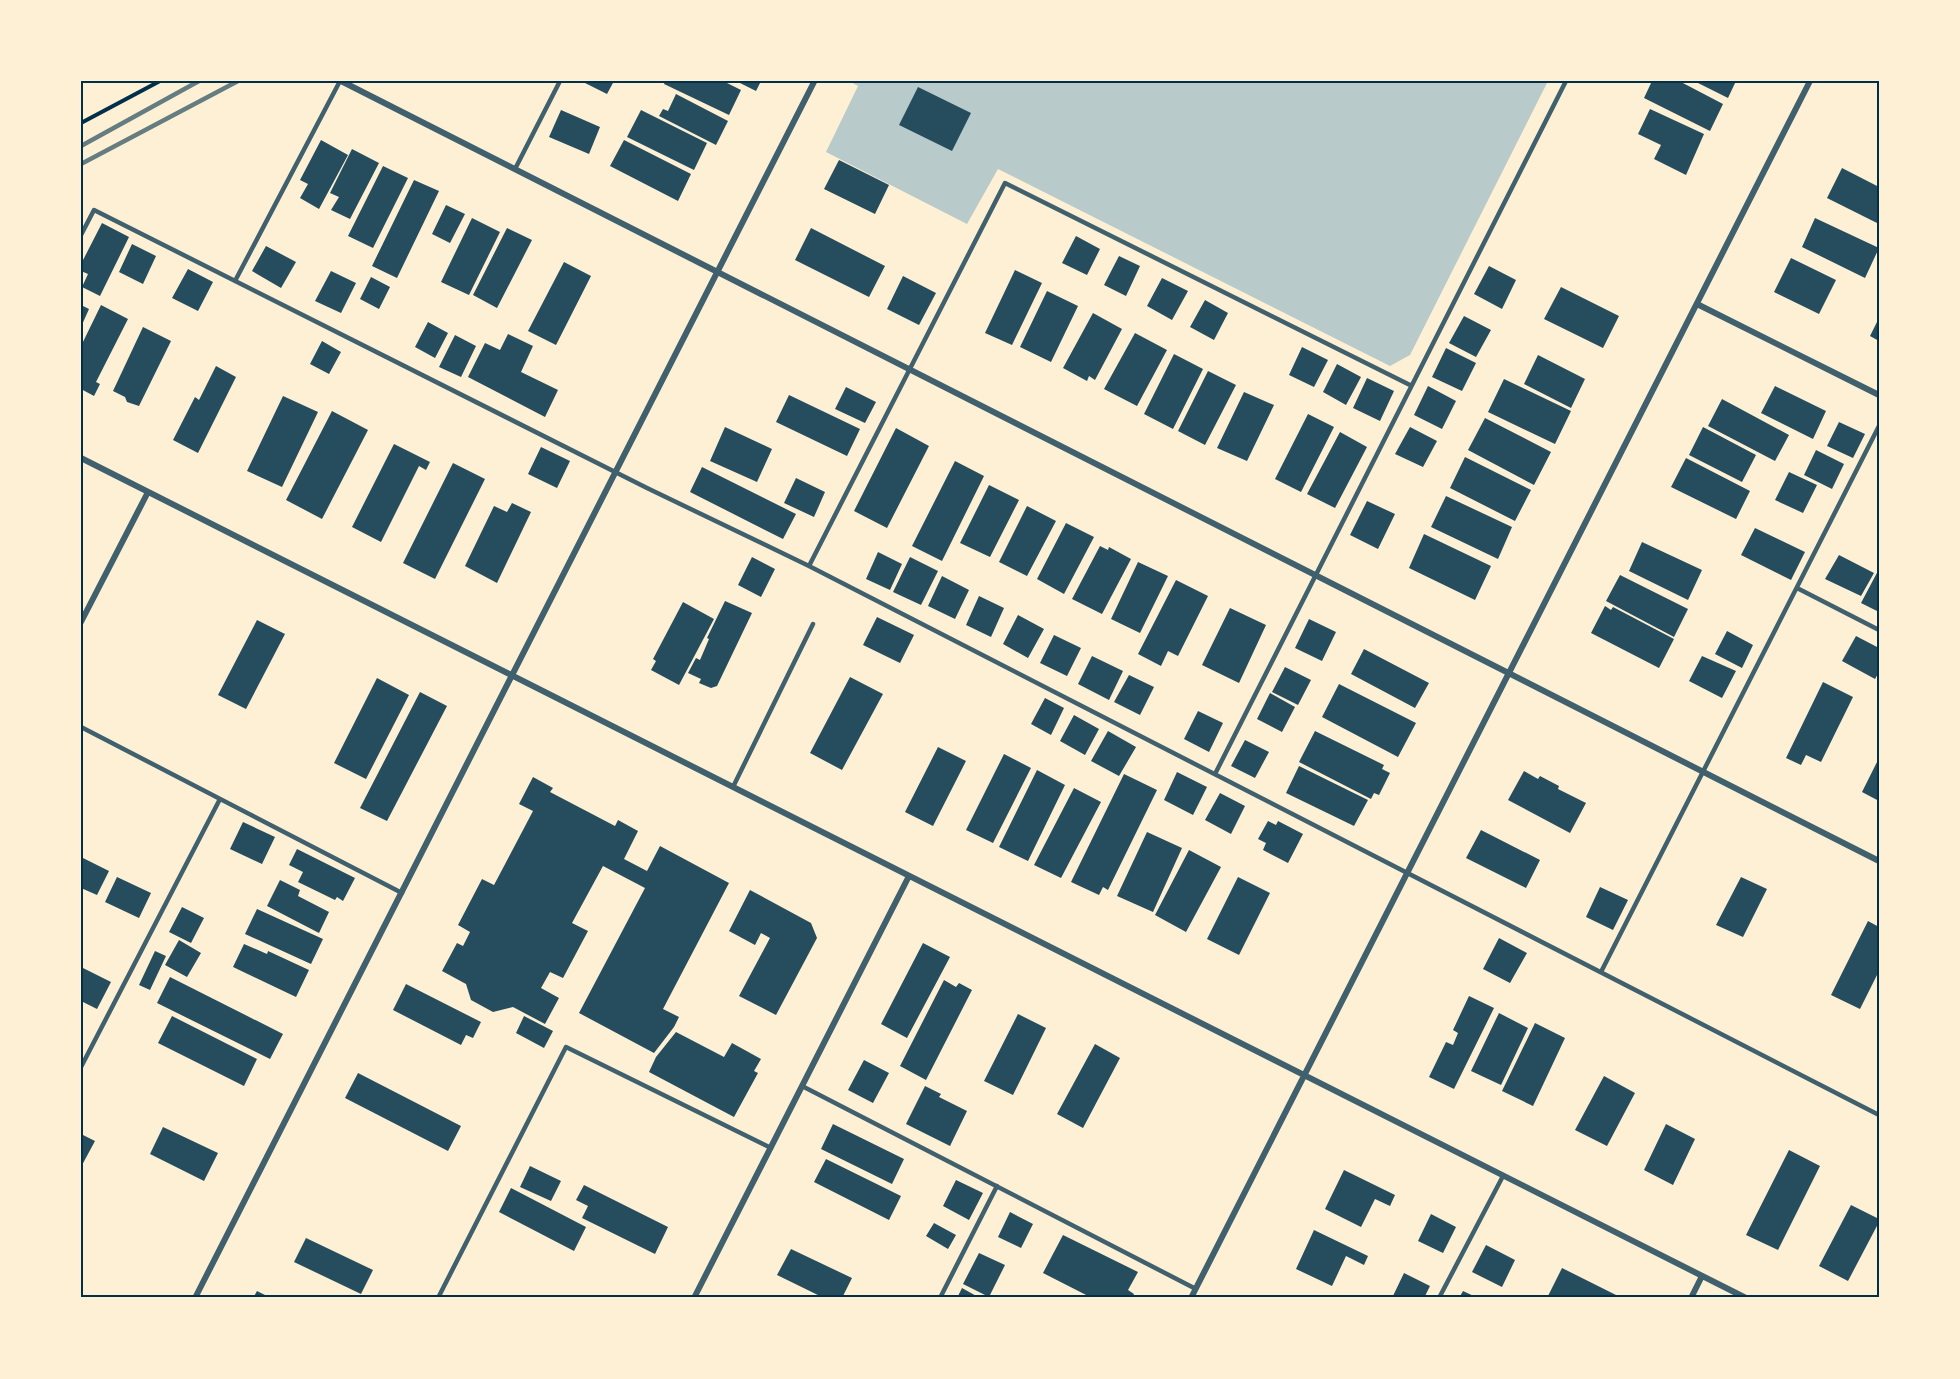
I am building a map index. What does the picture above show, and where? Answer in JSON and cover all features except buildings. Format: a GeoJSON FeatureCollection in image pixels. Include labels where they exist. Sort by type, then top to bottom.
{"type":"FeatureCollection","features":[{"type":"Feature","properties":{"kind":"street"},"geometry":{"type":"LineString","coordinates":[[340,81],[1879,861]]}},
{"type":"Feature","properties":{"kind":"street"},"geometry":{"type":"LineString","coordinates":[[1191,1298],[1810,81]]}},
{"type":"Feature","properties":{"kind":"street"},"geometry":{"type":"LineString","coordinates":[[195,1298],[814,82]]}},
{"type":"Feature","properties":{"kind":"street"},"geometry":{"type":"LineString","coordinates":[[1697,304],[1879,395]]}},
{"type":"Feature","properties":{"kind":"street"},"geometry":{"type":"LineString","coordinates":[[81,458],[1746,1298]]}},
{"type":"Feature","properties":{"kind":"street"},"geometry":{"type":"LineString","coordinates":[[81,622],[148,492]]}},
{"type":"Feature","properties":{"kind":"street"},"geometry":{"type":"LineString","coordinates":[[694,1298],[909,876]]}},
{"type":"Feature","properties":{"kind":"street"},"geometry":{"type":"LineString","coordinates":[[1691,1298],[1702,1276]]}},
{"type":"Feature","properties":{"kind":"lane"},"geometry":{"type":"LineString","coordinates":[[235,281],[340,81]]}},
{"type":"Feature","properties":{"kind":"lane"},"geometry":{"type":"LineString","coordinates":[[515,169],[560,81]]}},
{"type":"Feature","properties":{"kind":"lane"},"geometry":{"type":"LineString","coordinates":[[1215,774],[1410,385],[1566,81]]}},
{"type":"Feature","properties":{"kind":"lane"},"geometry":{"type":"LineString","coordinates":[[809,566],[1005,183],[1410,385]]}},
{"type":"Feature","properties":{"kind":"lane"},"geometry":{"type":"LineString","coordinates":[[81,235],[94,210],[616,473],[809,566],[1879,1115]]}},
{"type":"Feature","properties":{"kind":"lane"},"geometry":{"type":"LineString","coordinates":[[1601,972],[1879,426]]}},
{"type":"Feature","properties":{"kind":"lane"},"geometry":{"type":"LineString","coordinates":[[1797,588],[1879,630]]}},
{"type":"Feature","properties":{"kind":"lane"},"geometry":{"type":"LineString","coordinates":[[733,787],[813,624]]}},
{"type":"Feature","properties":{"kind":"lane"},"geometry":{"type":"LineString","coordinates":[[81,727],[402,893]]}},
{"type":"Feature","properties":{"kind":"lane"},"geometry":{"type":"LineString","coordinates":[[81,1067],[220,799]]}},
{"type":"Feature","properties":{"kind":"lane"},"geometry":{"type":"LineString","coordinates":[[438,1298],[566,1047],[771,1148]]}},
{"type":"Feature","properties":{"kind":"lane"},"geometry":{"type":"LineString","coordinates":[[802,1086],[1196,1289]]}},
{"type":"Feature","properties":{"kind":"lane"},"geometry":{"type":"LineString","coordinates":[[1439,1298],[1503,1176]]}},
{"type":"Feature","properties":{"kind":"lane"},"geometry":{"type":"LineString","coordinates":[[940,1298],[997,1186]]}},
{"type":"Feature","properties":{"kind":"path"},"geometry":{"type":"LineString","coordinates":[[81,123],[160,81]]}},
{"type":"Feature","properties":{"kind":"shaded area"},"geometry":{"type":"Polygon","coordinates":[[[849,81],[1548,81],[1410,355],[1390,366],[998,169],[967,224],[826,152],[858,86],[849,81]]]}},
{"type":"Feature","properties":{"kind":"railway"},"geometry":{"type":"LineString","coordinates":[[81,146],[199,81]]}},
{"type":"Feature","properties":{"kind":"railway"},"geometry":{"type":"LineString","coordinates":[[81,164],[238,81]]}}]}
